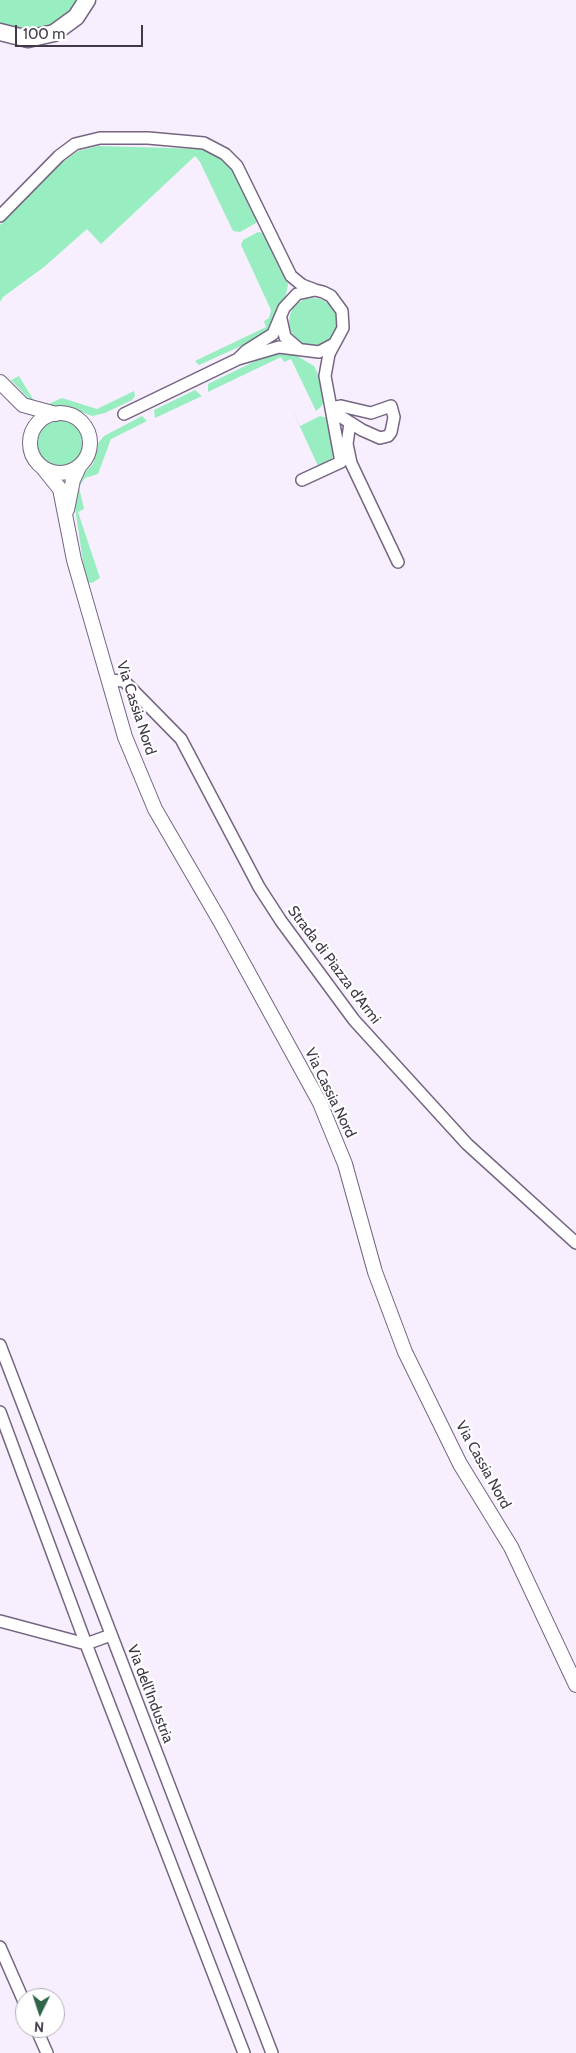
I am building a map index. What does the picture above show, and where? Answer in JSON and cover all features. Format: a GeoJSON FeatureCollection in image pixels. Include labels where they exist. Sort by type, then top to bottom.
{"type":"FeatureCollection","features":[{"type":"Feature","properties":{"kind":"highway"},"geometry":{"type":"LineString","coordinates":[[0,32],[28,39],[54,33],[76,17],[86,0]]}},
{"type":"Feature","properties":{"kind":"main road"},"geometry":{"type":"LineString","coordinates":[[0,382],[23,405],[56,414],[66,414],[77,419],[88,433],[89,452],[78,467],[61,473],[43,468],[32,453],[23,405]]}},
{"type":"Feature","properties":{"kind":"main road"},"geometry":{"type":"LineString","coordinates":[[30,440],[39,423],[56,414]]}},
{"type":"Feature","properties":{"kind":"main road","name":"Via Cassia Nord"},"geometry":{"type":"LineString","coordinates":[[66,513],[73,480],[78,467]]}},
{"type":"Feature","properties":{"kind":"main road","name":"Via Cassia Nord"},"geometry":{"type":"LineString","coordinates":[[43,468],[60,490],[74,560],[125,737],[155,809],[267,1004],[329,1122],[353,1188],[375,1272],[405,1352],[460,1464],[511,1547],[576,1685]]}},
{"type":"Feature","properties":{"kind":"street"},"geometry":{"type":"LineString","coordinates":[[0,216],[58,156],[75,144],[100,138],[148,138],[204,143],[225,154],[237,166],[291,276],[302,285],[331,296],[342,310],[343,328],[327,360],[325,376],[341,462],[302,480]]}},
{"type":"Feature","properties":{"kind":"street"},"geometry":{"type":"LineString","coordinates":[[238,359],[246,351],[273,334],[289,301],[291,276]]}},
{"type":"Feature","properties":{"kind":"street"},"geometry":{"type":"LineString","coordinates":[[289,301],[297,294],[315,290]]}},
{"type":"Feature","properties":{"kind":"street"},"geometry":{"type":"LineString","coordinates":[[281,318],[285,337],[304,351],[325,376]]}},
{"type":"Feature","properties":{"kind":"street"},"geometry":{"type":"LineString","coordinates":[[124,414],[238,359],[279,347],[319,352],[334,344]]}},
{"type":"Feature","properties":{"kind":"street"},"geometry":{"type":"LineString","coordinates":[[341,406],[371,413],[391,406],[393,429],[388,436],[380,438],[350,423],[331,408],[341,406]]}},
{"type":"Feature","properties":{"kind":"street"},"geometry":{"type":"LineString","coordinates":[[350,423],[347,444],[351,463],[398,562]]}},
{"type":"Feature","properties":{"kind":"street","name":"Strada di Piazza d'Armi"},"geometry":{"type":"LineString","coordinates":[[109,680],[124,681],[181,739],[259,887],[280,921],[354,1020],[467,1144],[576,1243]]}},
{"type":"Feature","properties":{"kind":"street","name":"Via dell'Industria"},"geometry":{"type":"LineString","coordinates":[[0,1345],[272,2053]]}},
{"type":"Feature","properties":{"kind":"street"},"geometry":{"type":"LineString","coordinates":[[0,1412],[86,1644],[244,2053]]}},
{"type":"Feature","properties":{"kind":"street"},"geometry":{"type":"LineString","coordinates":[[0,1621],[86,1644],[111,1635]]}},
{"type":"Feature","properties":{"kind":"street"},"geometry":{"type":"LineString","coordinates":[[0,1947],[18,1988]]}},
{"type":"Feature","properties":{"kind":"street"},"geometry":{"type":"LineString","coordinates":[[40,2038],[47,2053]]}},
{"type":"Feature","properties":{"kind":"green space"},"geometry":{"type":"Polygon","coordinates":[[[0,0],[77,0],[63,21],[32,33],[0,26],[0,0]]]}},
{"type":"Feature","properties":{"kind":"green space"},"geometry":{"type":"Polygon","coordinates":[[[98,146],[203,149],[222,158],[233,170],[257,220],[256,223],[240,232],[233,231],[200,162],[195,156],[101,244],[87,229],[44,267],[3,297],[0,302],[0,225],[60,164],[78,151],[98,146]]]}},
{"type":"Feature","properties":{"kind":"green space"},"geometry":{"type":"Polygon","coordinates":[[[258,232],[263,233],[288,284],[286,295],[280,304],[273,328],[261,337],[199,365],[195,361],[266,327],[264,321],[269,318],[271,310],[241,245],[243,240],[258,232]]]}},
{"type":"Feature","properties":{"kind":"green space"},"geometry":{"type":"Polygon","coordinates":[[[308,298],[318,298],[327,302],[333,308],[336,313],[336,331],[327,342],[318,346],[308,346],[299,342],[293,336],[289,327],[289,317],[293,308],[299,302],[308,298]]]}},
{"type":"Feature","properties":{"kind":"green space"},"geometry":{"type":"Polygon","coordinates":[[[276,351],[292,353],[314,366],[321,380],[324,401],[316,411],[291,359],[284,362],[281,357],[208,392],[208,384],[276,351]]]}},
{"type":"Feature","properties":{"kind":"green space"},"geometry":{"type":"Polygon","coordinates":[[[19,376],[33,399],[46,405],[62,398],[97,409],[134,391],[135,396],[132,400],[105,413],[92,416],[69,407],[49,408],[34,404],[11,380],[19,376]]]}},
{"type":"Feature","properties":{"kind":"green space"},"geometry":{"type":"Polygon","coordinates":[[[195,390],[202,396],[155,418],[154,410],[195,390]]]}},
{"type":"Feature","properties":{"kind":"green space"},"geometry":{"type":"Polygon","coordinates":[[[289,403],[300,426],[320,416],[328,418],[334,451],[332,459],[319,468],[289,403]]]}},
{"type":"Feature","properties":{"kind":"green space"},"geometry":{"type":"Polygon","coordinates":[[[142,416],[147,421],[111,439],[98,474],[85,478],[79,487],[84,509],[78,512],[100,578],[92,583],[86,582],[73,494],[80,477],[93,464],[99,442],[104,436],[142,416]]]}},
{"type":"Feature","properties":{"kind":"green space"},"geometry":{"type":"Polygon","coordinates":[[[55,419],[65,419],[78,426],[85,439],[85,449],[78,462],[65,469],[55,469],[46,465],[39,458],[35,449],[35,439],[39,430],[46,423],[55,419]]]}}]}
